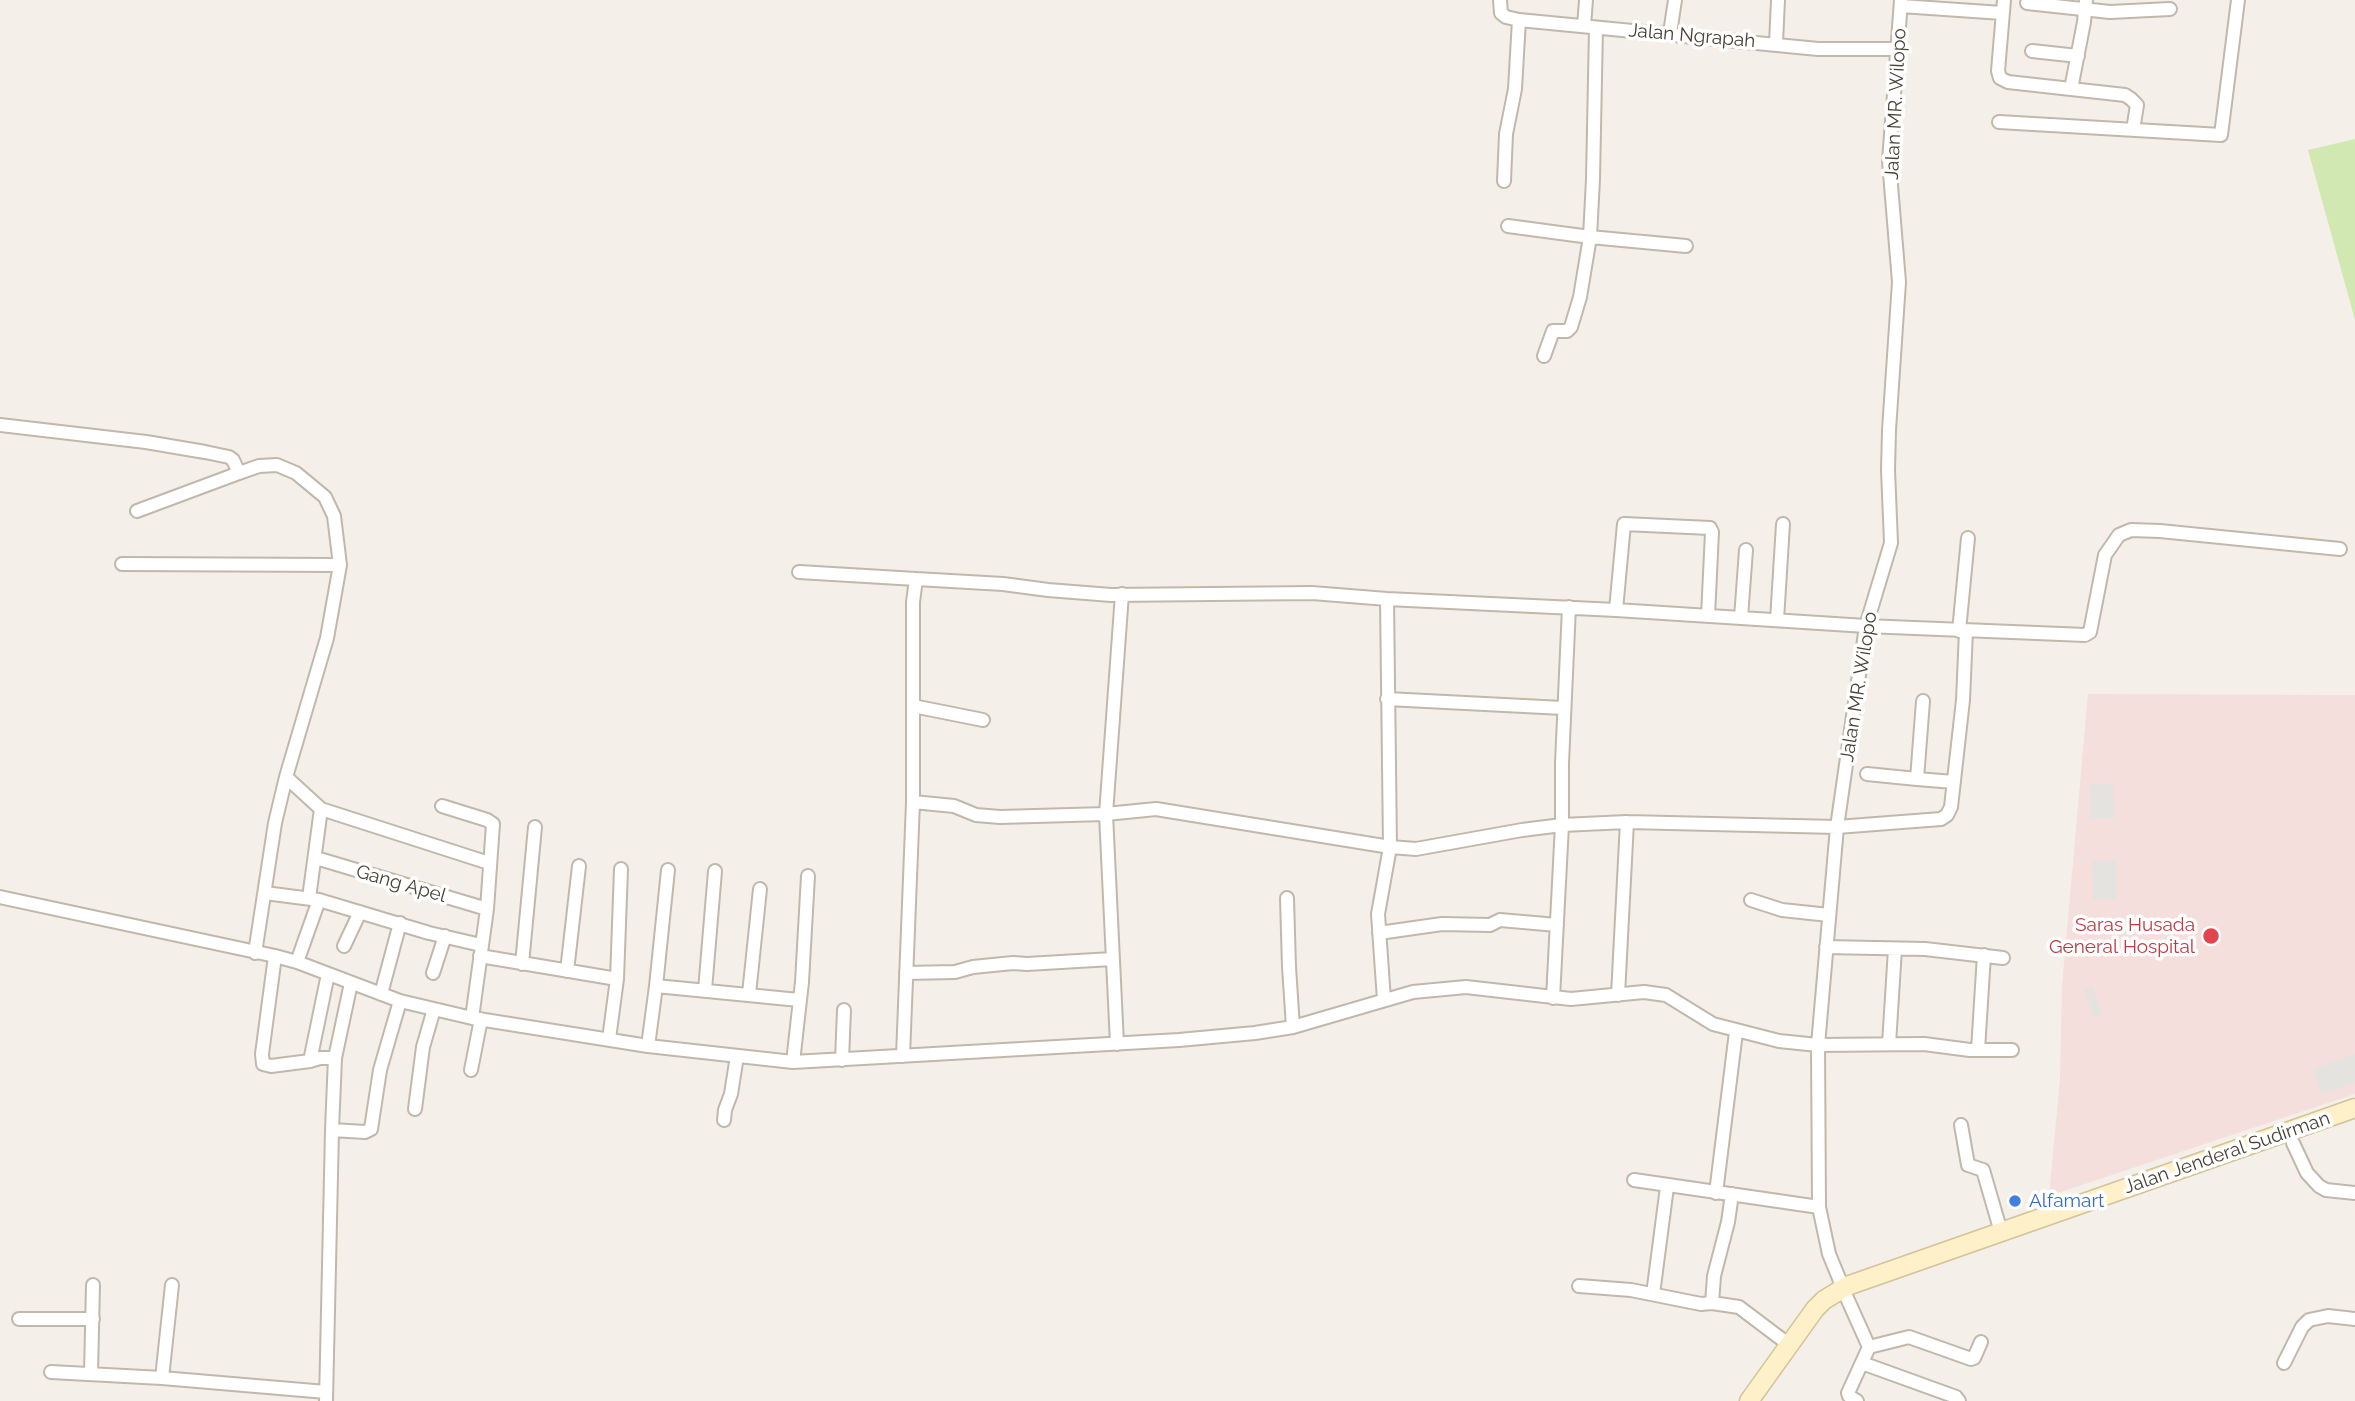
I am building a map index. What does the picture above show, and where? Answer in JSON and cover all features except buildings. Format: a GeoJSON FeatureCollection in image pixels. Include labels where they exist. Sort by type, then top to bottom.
{"type":"FeatureCollection","features":[{"type":"Feature","properties":{"kind":"main road","name":"Jalan Jenderal Sudirman"},"geometry":{"type":"LineString","coordinates":[[2196,1171],[2293,1143],[2355,1108]]}},
{"type":"Feature","properties":{"kind":"main road","name":"Jalan Jenderal Sudirman"},"geometry":{"type":"LineString","coordinates":[[1845,1293],[2334,1122],[2355,1121]]}},
{"type":"Feature","properties":{"kind":"main road","name":"Jalan Jenderal Sudirman"},"geometry":{"type":"LineString","coordinates":[[1826,1305],[1864,1278],[2001,1232],[2056,1218]]}},
{"type":"Feature","properties":{"kind":"main road"},"geometry":{"type":"LineString","coordinates":[[1749,1401],[1788,1344],[1826,1305]]}},
{"type":"Feature","properties":{"kind":"main road"},"geometry":{"type":"LineString","coordinates":[[1762,1401],[1826,1305]]}},
{"type":"Feature","properties":{"kind":"street"},"geometry":{"type":"LineString","coordinates":[[1500,0],[1501,13],[1519,20],[1515,89],[1506,134],[1504,181]]}},
{"type":"Feature","properties":{"kind":"street"},"geometry":{"type":"LineString","coordinates":[[1544,355],[1553,331],[1567,331],[1571,327],[1580,297],[1590,237],[1593,190],[1590,27],[1586,0]]}},
{"type":"Feature","properties":{"kind":"street"},"geometry":{"type":"LineString","coordinates":[[1670,33],[1675,0]]}},
{"type":"Feature","properties":{"kind":"street"},"geometry":{"type":"LineString","coordinates":[[1776,43],[1778,0]]}},
{"type":"Feature","properties":{"kind":"street"},"geometry":{"type":"LineString","coordinates":[[1999,121],[2221,135],[2238,0]]}},
{"type":"Feature","properties":{"kind":"street"},"geometry":{"type":"LineString","coordinates":[[1901,3],[2003,6],[1998,71],[2000,78],[2008,82],[2125,95],[2137,105],[2133,130]]}},
{"type":"Feature","properties":{"kind":"street","name":"Jalan MR. Wilopo"},"geometry":{"type":"LineString","coordinates":[[1869,1347],[1829,1254],[1819,1207],[1818,1045],[1837,827],[1866,626],[1891,543],[1889,430],[1899,282],[1889,161],[1901,3]]}},
{"type":"Feature","properties":{"kind":"street"},"geometry":{"type":"LineString","coordinates":[[2027,3],[2086,5],[2122,13],[2170,9]]}},
{"type":"Feature","properties":{"kind":"street"},"geometry":{"type":"LineString","coordinates":[[2071,89],[2086,5]]}},
{"type":"Feature","properties":{"kind":"street","name":"Jalan Ngrapah"},"geometry":{"type":"LineString","coordinates":[[1519,20],[1818,49],[1898,49]]}},
{"type":"Feature","properties":{"kind":"street"},"geometry":{"type":"LineString","coordinates":[[2032,51],[2078,56]]}},
{"type":"Feature","properties":{"kind":"street"},"geometry":{"type":"LineString","coordinates":[[1508,226],[1686,246]]}},
{"type":"Feature","properties":{"kind":"street"},"geometry":{"type":"LineString","coordinates":[[0,425],[205,452],[229,457],[239,473]]}},
{"type":"Feature","properties":{"kind":"street"},"geometry":{"type":"LineString","coordinates":[[137,511],[259,466],[277,465],[296,472],[321,492],[334,516],[340,565],[327,638],[275,823],[255,953]]}},
{"type":"Feature","properties":{"kind":"street"},"geometry":{"type":"LineString","coordinates":[[1616,610],[1624,524],[1710,528],[1712,533],[1708,616]]}},
{"type":"Feature","properties":{"kind":"street"},"geometry":{"type":"LineString","coordinates":[[1777,620],[1783,524]]}},
{"type":"Feature","properties":{"kind":"street"},"geometry":{"type":"LineString","coordinates":[[799,572],[1122,594],[1312,593],[1866,626],[2088,635],[2105,555],[2119,535],[2131,530],[2340,549]]}},
{"type":"Feature","properties":{"kind":"street"},"geometry":{"type":"LineString","coordinates":[[913,802],[954,806],[976,815],[1000,817],[1105,814],[1156,809],[1416,849],[1562,825],[1627,822],[1837,827],[1945,817],[1950,811],[1963,700],[1962,631],[1968,538]]}},
{"type":"Feature","properties":{"kind":"street"},"geometry":{"type":"LineString","coordinates":[[1741,618],[1746,550]]}},
{"type":"Feature","properties":{"kind":"street"},"geometry":{"type":"LineString","coordinates":[[122,564],[340,565]]}},
{"type":"Feature","properties":{"kind":"street"},"geometry":{"type":"LineString","coordinates":[[903,1056],[913,802],[913,602],[916,579]]}},
{"type":"Feature","properties":{"kind":"street"},"geometry":{"type":"LineString","coordinates":[[1117,1044],[1105,814],[1122,594]]}},
{"type":"Feature","properties":{"kind":"street"},"geometry":{"type":"LineString","coordinates":[[1384,1000],[1379,908],[1390,847],[1387,599]]}},
{"type":"Feature","properties":{"kind":"street"},"geometry":{"type":"LineString","coordinates":[[1553,998],[1569,607]]}},
{"type":"Feature","properties":{"kind":"street"},"geometry":{"type":"LineString","coordinates":[[1387,699],[1563,708]]}},
{"type":"Feature","properties":{"kind":"street"},"geometry":{"type":"LineString","coordinates":[[1917,779],[1923,701]]}},
{"type":"Feature","properties":{"kind":"street"},"geometry":{"type":"LineString","coordinates":[[913,706],[983,720]]}},
{"type":"Feature","properties":{"kind":"street"},"geometry":{"type":"LineString","coordinates":[[1867,774],[1954,782]]}},
{"type":"Feature","properties":{"kind":"street"},"geometry":{"type":"LineString","coordinates":[[286,777],[321,809],[489,863]]}},
{"type":"Feature","properties":{"kind":"street"},"geometry":{"type":"LineString","coordinates":[[442,806],[492,824],[487,909],[480,951],[471,1070]]}},
{"type":"Feature","properties":{"kind":"street"},"geometry":{"type":"LineString","coordinates":[[297,962],[314,899],[321,809]]}},
{"type":"Feature","properties":{"kind":"street"},"geometry":{"type":"LineString","coordinates":[[1618,995],[1627,822]]}},
{"type":"Feature","properties":{"kind":"street"},"geometry":{"type":"LineString","coordinates":[[522,964],[535,827]]}},
{"type":"Feature","properties":{"kind":"street","name":"Gang Apel"},"geometry":{"type":"LineString","coordinates":[[316,858],[487,909]]}},
{"type":"Feature","properties":{"kind":"street"},"geometry":{"type":"LineString","coordinates":[[567,971],[579,866]]}},
{"type":"Feature","properties":{"kind":"street"},"geometry":{"type":"LineString","coordinates":[[609,1039],[617,979],[621,869]]}},
{"type":"Feature","properties":{"kind":"street"},"geometry":{"type":"LineString","coordinates":[[648,1046],[668,870]]}},
{"type":"Feature","properties":{"kind":"street"},"geometry":{"type":"LineString","coordinates":[[705,990],[715,871]]}},
{"type":"Feature","properties":{"kind":"street"},"geometry":{"type":"LineString","coordinates":[[793,1062],[802,982],[808,876]]}},
{"type":"Feature","properties":{"kind":"street"},"geometry":{"type":"LineString","coordinates":[[749,994],[760,890]]}},
{"type":"Feature","properties":{"kind":"street"},"geometry":{"type":"LineString","coordinates":[[265,893],[314,899],[445,936],[480,951],[522,964],[617,979]]}},
{"type":"Feature","properties":{"kind":"street"},"geometry":{"type":"LineString","coordinates":[[0,897],[275,956],[400,1001],[477,1018],[648,1046],[793,1062],[1179,1041],[1293,1027],[1413,992],[1466,987],[1571,999],[1644,992],[1666,995],[1713,1024],[1779,1041],[1818,1045],[1924,1044],[2012,1051]]}},
{"type":"Feature","properties":{"kind":"street"},"geometry":{"type":"LineString","coordinates":[[1287,898],[1293,1027]]}},
{"type":"Feature","properties":{"kind":"street"},"geometry":{"type":"LineString","coordinates":[[1752,900],[1782,910],[1829,915]]}},
{"type":"Feature","properties":{"kind":"street"},"geometry":{"type":"LineString","coordinates":[[344,946],[360,912]]}},
{"type":"Feature","properties":{"kind":"street"},"geometry":{"type":"LineString","coordinates":[[1379,933],[1442,924],[1490,925],[1500,920],[1557,925]]}},
{"type":"Feature","properties":{"kind":"street"},"geometry":{"type":"LineString","coordinates":[[381,994],[400,923]]}},
{"type":"Feature","properties":{"kind":"street"},"geometry":{"type":"LineString","coordinates":[[433,974],[445,936]]}},
{"type":"Feature","properties":{"kind":"street"},"geometry":{"type":"LineString","coordinates":[[1826,947],[1925,949],[2003,958]]}},
{"type":"Feature","properties":{"kind":"street"},"geometry":{"type":"LineString","coordinates":[[1889,1044],[1895,949]]}},
{"type":"Feature","properties":{"kind":"street"},"geometry":{"type":"LineString","coordinates":[[1978,1050],[1983,955]]}},
{"type":"Feature","properties":{"kind":"street"},"geometry":{"type":"LineString","coordinates":[[275,956],[263,1064],[271,1066],[335,1058]]}},
{"type":"Feature","properties":{"kind":"street"},"geometry":{"type":"LineString","coordinates":[[906,974],[955,972],[973,967],[1013,963],[1112,959]]}},
{"type":"Feature","properties":{"kind":"street"},"geometry":{"type":"LineString","coordinates":[[310,1062],[328,974]]}},
{"type":"Feature","properties":{"kind":"street"},"geometry":{"type":"LineString","coordinates":[[51,1372],[162,1378],[326,1397],[335,1058],[351,983]]}},
{"type":"Feature","properties":{"kind":"street"},"geometry":{"type":"LineString","coordinates":[[656,986],[799,1000]]}},
{"type":"Feature","properties":{"kind":"street"},"geometry":{"type":"LineString","coordinates":[[332,1130],[365,1132],[371,1129],[380,1070],[400,1001]]}},
{"type":"Feature","properties":{"kind":"street"},"geometry":{"type":"LineString","coordinates":[[415,1109],[423,1047],[434,1009]]}},
{"type":"Feature","properties":{"kind":"street"},"geometry":{"type":"LineString","coordinates":[[842,1060],[844,1010]]}},
{"type":"Feature","properties":{"kind":"street"},"geometry":{"type":"LineString","coordinates":[[1716,1193],[1736,1032]]}},
{"type":"Feature","properties":{"kind":"street"},"geometry":{"type":"LineString","coordinates":[[724,1120],[737,1056]]}},
{"type":"Feature","properties":{"kind":"street"},"geometry":{"type":"LineString","coordinates":[[1961,1125],[1968,1165],[1983,1170],[2001,1232]]}},
{"type":"Feature","properties":{"kind":"street"},"geometry":{"type":"LineString","coordinates":[[2293,1143],[2307,1173],[2319,1186],[2326,1191],[2355,1193]]}},
{"type":"Feature","properties":{"kind":"street"},"geometry":{"type":"LineString","coordinates":[[1634,1181],[1819,1207]]}},
{"type":"Feature","properties":{"kind":"street"},"geometry":{"type":"LineString","coordinates":[[1653,1294],[1667,1187]]}},
{"type":"Feature","properties":{"kind":"street"},"geometry":{"type":"LineString","coordinates":[[1713,1303],[1714,1276],[1732,1194]]}},
{"type":"Feature","properties":{"kind":"street"},"geometry":{"type":"LineString","coordinates":[[91,1374],[93,1285]]}},
{"type":"Feature","properties":{"kind":"street"},"geometry":{"type":"LineString","coordinates":[[162,1378],[172,1285]]}},
{"type":"Feature","properties":{"kind":"street"},"geometry":{"type":"LineString","coordinates":[[1579,1286],[1631,1290],[1701,1304],[1739,1307],[1788,1344]]}},
{"type":"Feature","properties":{"kind":"street"},"geometry":{"type":"LineString","coordinates":[[2284,1363],[2302,1327],[2309,1320],[2328,1315],[2355,1319]]}},
{"type":"Feature","properties":{"kind":"street"},"geometry":{"type":"LineString","coordinates":[[19,1320],[93,1319]]}},
{"type":"Feature","properties":{"kind":"street"},"geometry":{"type":"LineString","coordinates":[[1857,1401],[1848,1393],[1869,1347],[1909,1337],[1971,1359],[1981,1342]]}},
{"type":"Feature","properties":{"kind":"street"},"geometry":{"type":"LineString","coordinates":[[1862,1363],[1956,1397],[1959,1401]]}},
{"type":"Feature","properties":{"kind":"shaded area","name":"Saras Husada General Hospital"},"geometry":{"type":"Polygon","coordinates":[[[2088,694],[2355,695],[2355,1094],[2049,1196],[2060,1079],[2062,985],[2088,694]]]}},
{"type":"Feature","properties":{"kind":"shaded area"},"geometry":{"type":"Polygon","coordinates":[[[2113,783],[2114,818],[2090,819],[2089,784],[2113,783]]]}},
{"type":"Feature","properties":{"kind":"shaded area"},"geometry":{"type":"Polygon","coordinates":[[[2116,860],[2117,899],[2093,899],[2092,861],[2116,860]]]}},
{"type":"Feature","properties":{"kind":"shaded area"},"geometry":{"type":"Polygon","coordinates":[[[2093,987],[2102,1015],[2093,1018],[2084,989],[2093,987]]]}},
{"type":"Feature","properties":{"kind":"shaded area"},"geometry":{"type":"Polygon","coordinates":[[[2355,1054],[2355,1083],[2322,1094],[2313,1069],[2355,1054]]]}},
{"type":"Feature","properties":{"kind":"green space"},"geometry":{"type":"Polygon","coordinates":[[[2355,139],[2355,320],[2308,150],[2355,139]]]}},
{"type":"Feature","properties":{"kind":"place","name":"Saras Husada General Hospital"},"geometry":{"type":"Point","coordinates":[2211,936]}},
{"type":"Feature","properties":{"kind":"place","name":"Alfamart"},"geometry":{"type":"Point","coordinates":[2015,1201]}}]}
